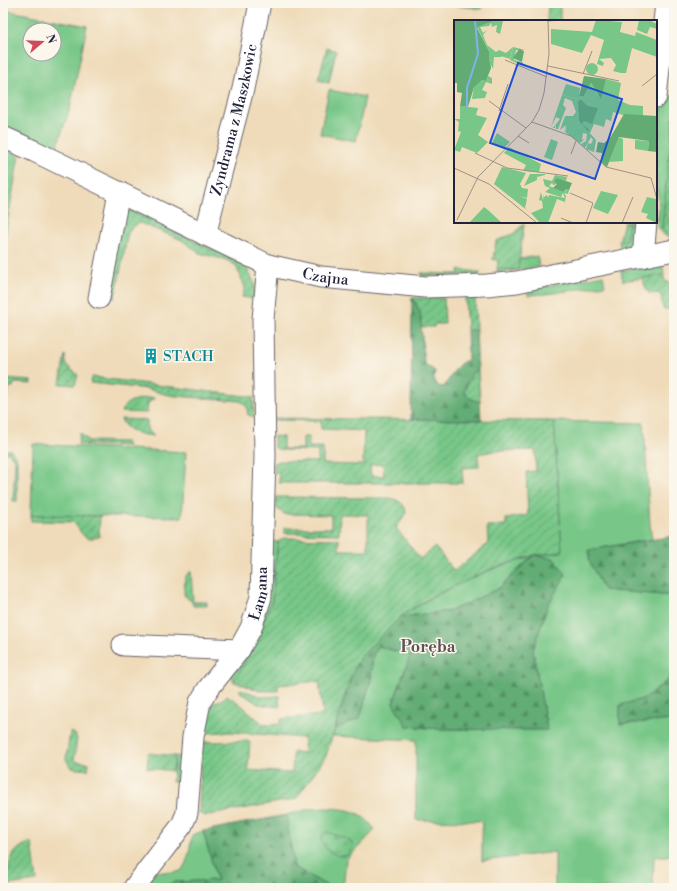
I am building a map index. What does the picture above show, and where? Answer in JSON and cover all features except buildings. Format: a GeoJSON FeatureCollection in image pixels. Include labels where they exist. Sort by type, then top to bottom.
{"type":"FeatureCollection","features":[{"type":"Feature","properties":{"kind":"street","name":"Zyndrama z Maszkowic"},"geometry":{"type":"LineString","coordinates":[[205,235],[243,90],[260,3]]}},
{"type":"Feature","properties":{"kind":"street"},"geometry":{"type":"LineString","coordinates":[[657,88],[666,3]]}},
{"type":"Feature","properties":{"kind":"street","name":"Czajna"},"geometry":{"type":"LineString","coordinates":[[3,137],[268,265],[321,277],[379,284],[457,287],[517,282],[674,250]]}},
{"type":"Feature","properties":{"kind":"street"},"geometry":{"type":"LineString","coordinates":[[99,298],[119,192]]}},
{"type":"Feature","properties":{"kind":"street"},"geometry":{"type":"LineString","coordinates":[[643,257],[646,223]]}},
{"type":"Feature","properties":{"kind":"street","name":"Łamana"},"geometry":{"type":"LineString","coordinates":[[134,888],[182,826],[187,813],[193,737],[200,702],[208,689],[239,650],[251,628],[261,597],[265,456],[262,319],[268,265]]}},
{"type":"Feature","properties":{"kind":"street"},"geometry":{"type":"LineString","coordinates":[[123,645],[239,650]]}},
{"type":"Feature","properties":{"kind":"green space"},"geometry":{"type":"Polygon","coordinates":[[[438,3],[480,3],[482,9],[438,3]]]}},
{"type":"Feature","properties":{"kind":"green space"},"geometry":{"type":"Polygon","coordinates":[[[548,3],[560,3],[560,20],[547,20],[548,3]]]}},
{"type":"Feature","properties":{"kind":"green space"},"geometry":{"type":"Polygon","coordinates":[[[674,3],[674,74],[666,72],[674,3]]]}},
{"type":"Feature","properties":{"kind":"green space"},"geometry":{"type":"Polygon","coordinates":[[[4,10],[87,26],[70,108],[56,149],[3,125],[4,10]]]}},
{"type":"Feature","properties":{"kind":"green space"},"geometry":{"type":"Polygon","coordinates":[[[327,48],[336,51],[329,83],[318,80],[327,48]]]}},
{"type":"Feature","properties":{"kind":"green space"},"geometry":{"type":"Polygon","coordinates":[[[329,90],[365,97],[356,141],[320,134],[329,90]]]}},
{"type":"Feature","properties":{"kind":"green space"},"geometry":{"type":"Polygon","coordinates":[[[669,96],[674,97],[662,228],[668,236],[674,235],[674,239],[665,236],[657,226],[659,208],[657,154],[662,101],[669,96]]]}},
{"type":"Feature","properties":{"kind":"green space"},"geometry":{"type":"Polygon","coordinates":[[[673,118],[674,157],[670,192],[673,204],[668,213],[670,225],[674,227],[674,235],[668,236],[662,228],[673,118]]]}},
{"type":"Feature","properties":{"kind":"green space"},"geometry":{"type":"Polygon","coordinates":[[[3,148],[19,155],[3,249],[3,148]]]}},
{"type":"Feature","properties":{"kind":"green space"},"geometry":{"type":"Polygon","coordinates":[[[123,205],[245,265],[123,208],[123,205]]]}},
{"type":"Feature","properties":{"kind":"green space"},"geometry":{"type":"Polygon","coordinates":[[[123,208],[245,265],[255,284],[254,299],[242,297],[245,287],[236,266],[227,260],[199,253],[182,240],[140,223],[132,227],[128,233],[115,298],[107,297],[123,208]]]}},
{"type":"Feature","properties":{"kind":"green space"},"geometry":{"type":"Polygon","coordinates":[[[624,223],[629,223],[626,240],[619,241],[624,223]]]}},
{"type":"Feature","properties":{"kind":"green space"},"geometry":{"type":"Polygon","coordinates":[[[629,223],[635,223],[631,242],[621,250],[619,241],[626,240],[629,223]]]}},
{"type":"Feature","properties":{"kind":"green space"},"geometry":{"type":"Polygon","coordinates":[[[524,224],[518,270],[497,269],[498,262],[496,259],[493,260],[496,241],[513,234],[524,224]]]}},
{"type":"Feature","properties":{"kind":"green space"},"geometry":{"type":"Polygon","coordinates":[[[537,256],[539,267],[498,273],[497,269],[517,270],[520,259],[537,256]]]}},
{"type":"Feature","properties":{"kind":"green space"},"geometry":{"type":"Polygon","coordinates":[[[662,262],[664,275],[623,281],[621,271],[662,262]]]}},
{"type":"Feature","properties":{"kind":"green space"},"geometry":{"type":"Polygon","coordinates":[[[459,270],[480,272],[479,275],[422,276],[421,273],[458,274],[459,270]]]}},
{"type":"Feature","properties":{"kind":"green space"},"geometry":{"type":"Polygon","coordinates":[[[603,275],[605,285],[547,294],[528,295],[527,290],[603,275]]]}},
{"type":"Feature","properties":{"kind":"green space"},"geometry":{"type":"Polygon","coordinates":[[[664,275],[665,282],[669,282],[670,309],[663,309],[661,296],[658,293],[650,294],[647,291],[642,278],[664,275]]]}},
{"type":"Feature","properties":{"kind":"green space"},"geometry":{"type":"Polygon","coordinates":[[[475,297],[476,330],[467,330],[465,298],[475,297]]]}},
{"type":"Feature","properties":{"kind":"green space"},"geometry":{"type":"Polygon","coordinates":[[[412,298],[420,311],[424,363],[435,371],[434,381],[438,386],[444,387],[457,367],[468,360],[467,330],[476,330],[478,370],[472,373],[469,398],[480,402],[481,420],[411,419],[412,298]]]}},
{"type":"Feature","properties":{"kind":"green space"},"geometry":{"type":"Polygon","coordinates":[[[413,298],[444,298],[445,324],[434,324],[434,327],[422,327],[420,311],[413,298]]]}},
{"type":"Feature","properties":{"kind":"green space"},"geometry":{"type":"Polygon","coordinates":[[[65,355],[66,365],[78,375],[75,385],[60,384],[65,355]]]}},
{"type":"Feature","properties":{"kind":"green space"},"geometry":{"type":"Polygon","coordinates":[[[478,370],[480,402],[469,398],[464,392],[472,373],[478,370]]]}},
{"type":"Feature","properties":{"kind":"green space"},"geometry":{"type":"Polygon","coordinates":[[[92,377],[253,397],[254,417],[248,415],[246,405],[240,401],[176,396],[148,389],[90,383],[92,377]]]}},
{"type":"Feature","properties":{"kind":"green space"},"geometry":{"type":"Polygon","coordinates":[[[6,379],[32,381],[32,384],[14,383],[13,387],[9,387],[8,397],[3,398],[3,383],[6,379]]]}},
{"type":"Feature","properties":{"kind":"green space"},"geometry":{"type":"Polygon","coordinates":[[[147,398],[155,398],[148,403],[147,413],[121,412],[128,403],[147,398]]]}},
{"type":"Feature","properties":{"kind":"green space"},"geometry":{"type":"Polygon","coordinates":[[[274,418],[554,421],[562,552],[534,555],[491,569],[431,597],[400,617],[360,657],[351,676],[326,756],[296,799],[204,816],[199,813],[201,750],[204,747],[204,742],[250,741],[248,770],[292,773],[293,752],[304,753],[304,738],[232,732],[204,733],[200,730],[211,704],[225,698],[227,695],[264,725],[281,724],[281,719],[323,715],[319,681],[278,685],[278,691],[261,691],[234,682],[253,647],[272,601],[278,542],[284,538],[339,539],[339,550],[368,550],[368,515],[340,514],[339,534],[284,533],[284,528],[331,528],[331,515],[284,514],[276,508],[276,497],[390,498],[396,500],[403,505],[406,514],[396,528],[420,559],[435,547],[454,571],[488,544],[487,526],[506,525],[506,519],[528,515],[526,472],[536,471],[535,450],[494,451],[478,454],[479,467],[462,468],[463,483],[279,483],[279,473],[274,473],[274,463],[280,461],[317,462],[318,451],[280,450],[274,447],[274,436],[283,437],[283,449],[303,449],[303,437],[309,437],[309,447],[323,447],[323,464],[363,465],[364,431],[321,429],[321,421],[274,420],[274,418]],[[383,464],[370,465],[371,476],[384,476],[383,464]]]}},
{"type":"Feature","properties":{"kind":"green space"},"geometry":{"type":"Polygon","coordinates":[[[121,419],[147,420],[147,429],[154,436],[139,434],[130,430],[121,419]]]}},
{"type":"Feature","properties":{"kind":"green space"},"geometry":{"type":"Polygon","coordinates":[[[554,421],[644,423],[652,539],[589,550],[604,590],[674,596],[674,663],[670,678],[646,698],[620,706],[620,724],[674,720],[674,855],[654,857],[653,888],[555,888],[555,852],[482,861],[482,821],[416,820],[416,740],[332,736],[335,729],[360,718],[371,679],[373,655],[379,646],[410,656],[393,703],[407,726],[440,729],[547,730],[533,651],[547,607],[565,574],[536,556],[562,552],[554,421]]]}},
{"type":"Feature","properties":{"kind":"green space"},"geometry":{"type":"Polygon","coordinates":[[[80,433],[89,441],[126,442],[128,446],[78,444],[80,433]]]}},
{"type":"Feature","properties":{"kind":"green space"},"geometry":{"type":"Polygon","coordinates":[[[33,444],[186,452],[182,517],[31,515],[33,444]]]}},
{"type":"Feature","properties":{"kind":"green space"},"geometry":{"type":"Polygon","coordinates":[[[3,450],[11,450],[17,459],[17,501],[13,501],[15,461],[9,453],[3,453],[3,450]]]}},
{"type":"Feature","properties":{"kind":"green space"},"geometry":{"type":"Polygon","coordinates":[[[31,515],[100,516],[99,537],[85,537],[73,522],[31,521],[31,515]]]}},
{"type":"Feature","properties":{"kind":"green space"},"geometry":{"type":"Polygon","coordinates":[[[674,536],[674,596],[604,590],[589,561],[589,550],[674,536]]]}},
{"type":"Feature","properties":{"kind":"green space"},"geometry":{"type":"Polygon","coordinates":[[[271,541],[278,542],[272,601],[253,647],[234,682],[231,675],[271,541]]]}},
{"type":"Feature","properties":{"kind":"green space"},"geometry":{"type":"Polygon","coordinates":[[[534,555],[553,558],[566,574],[547,607],[533,651],[547,730],[440,729],[407,726],[393,703],[410,656],[379,646],[373,655],[371,679],[360,718],[335,729],[351,676],[360,657],[400,617],[451,611],[498,589],[534,555]]]}},
{"type":"Feature","properties":{"kind":"green space"},"geometry":{"type":"Polygon","coordinates":[[[531,558],[498,589],[451,611],[400,617],[458,584],[498,567],[531,558]]]}},
{"type":"Feature","properties":{"kind":"green space"},"geometry":{"type":"Polygon","coordinates":[[[191,571],[193,602],[207,602],[207,606],[193,606],[192,602],[184,595],[185,577],[191,571]]]}},
{"type":"Feature","properties":{"kind":"green space"},"geometry":{"type":"Polygon","coordinates":[[[674,663],[674,720],[620,724],[620,705],[646,698],[670,678],[674,663]]]}},
{"type":"Feature","properties":{"kind":"green space"},"geometry":{"type":"Polygon","coordinates":[[[240,689],[262,697],[279,696],[280,707],[258,704],[240,692],[240,689]]]}},
{"type":"Feature","properties":{"kind":"green space"},"geometry":{"type":"Polygon","coordinates":[[[70,732],[75,734],[77,739],[74,761],[89,763],[88,770],[71,768],[66,759],[70,732]]]}},
{"type":"Feature","properties":{"kind":"green space"},"geometry":{"type":"Polygon","coordinates":[[[148,753],[175,756],[173,771],[147,768],[148,753]]]}},
{"type":"Feature","properties":{"kind":"green space"},"geometry":{"type":"Polygon","coordinates":[[[175,756],[185,757],[181,781],[172,782],[175,756]]]}},
{"type":"Feature","properties":{"kind":"green space"},"geometry":{"type":"Polygon","coordinates":[[[326,808],[354,812],[365,818],[375,830],[346,860],[343,888],[331,888],[294,867],[286,815],[309,809],[326,808]]]}},
{"type":"Feature","properties":{"kind":"green space"},"geometry":{"type":"Polygon","coordinates":[[[286,815],[294,867],[331,888],[160,888],[175,882],[217,880],[203,831],[286,815]]]}},
{"type":"Feature","properties":{"kind":"green space"},"geometry":{"type":"Polygon","coordinates":[[[203,831],[217,880],[175,882],[160,888],[141,888],[153,872],[181,871],[188,858],[192,835],[203,831]]]}},
{"type":"Feature","properties":{"kind":"green space"},"geometry":{"type":"Polygon","coordinates":[[[328,832],[346,838],[351,842],[353,846],[348,855],[336,855],[325,848],[321,840],[324,833],[328,832]]]}},
{"type":"Feature","properties":{"kind":"green space"},"geometry":{"type":"Polygon","coordinates":[[[32,842],[37,881],[8,885],[11,858],[14,853],[24,845],[32,842]]]}},
{"type":"Feature","properties":{"kind":"place","name":"STACH"},"geometry":{"type":"Point","coordinates":[151,356]}},
{"type":"Feature","properties":{"kind":"district","name":"Poręba"},"geometry":{"type":"Point","coordinates":[428,647]}}]}
